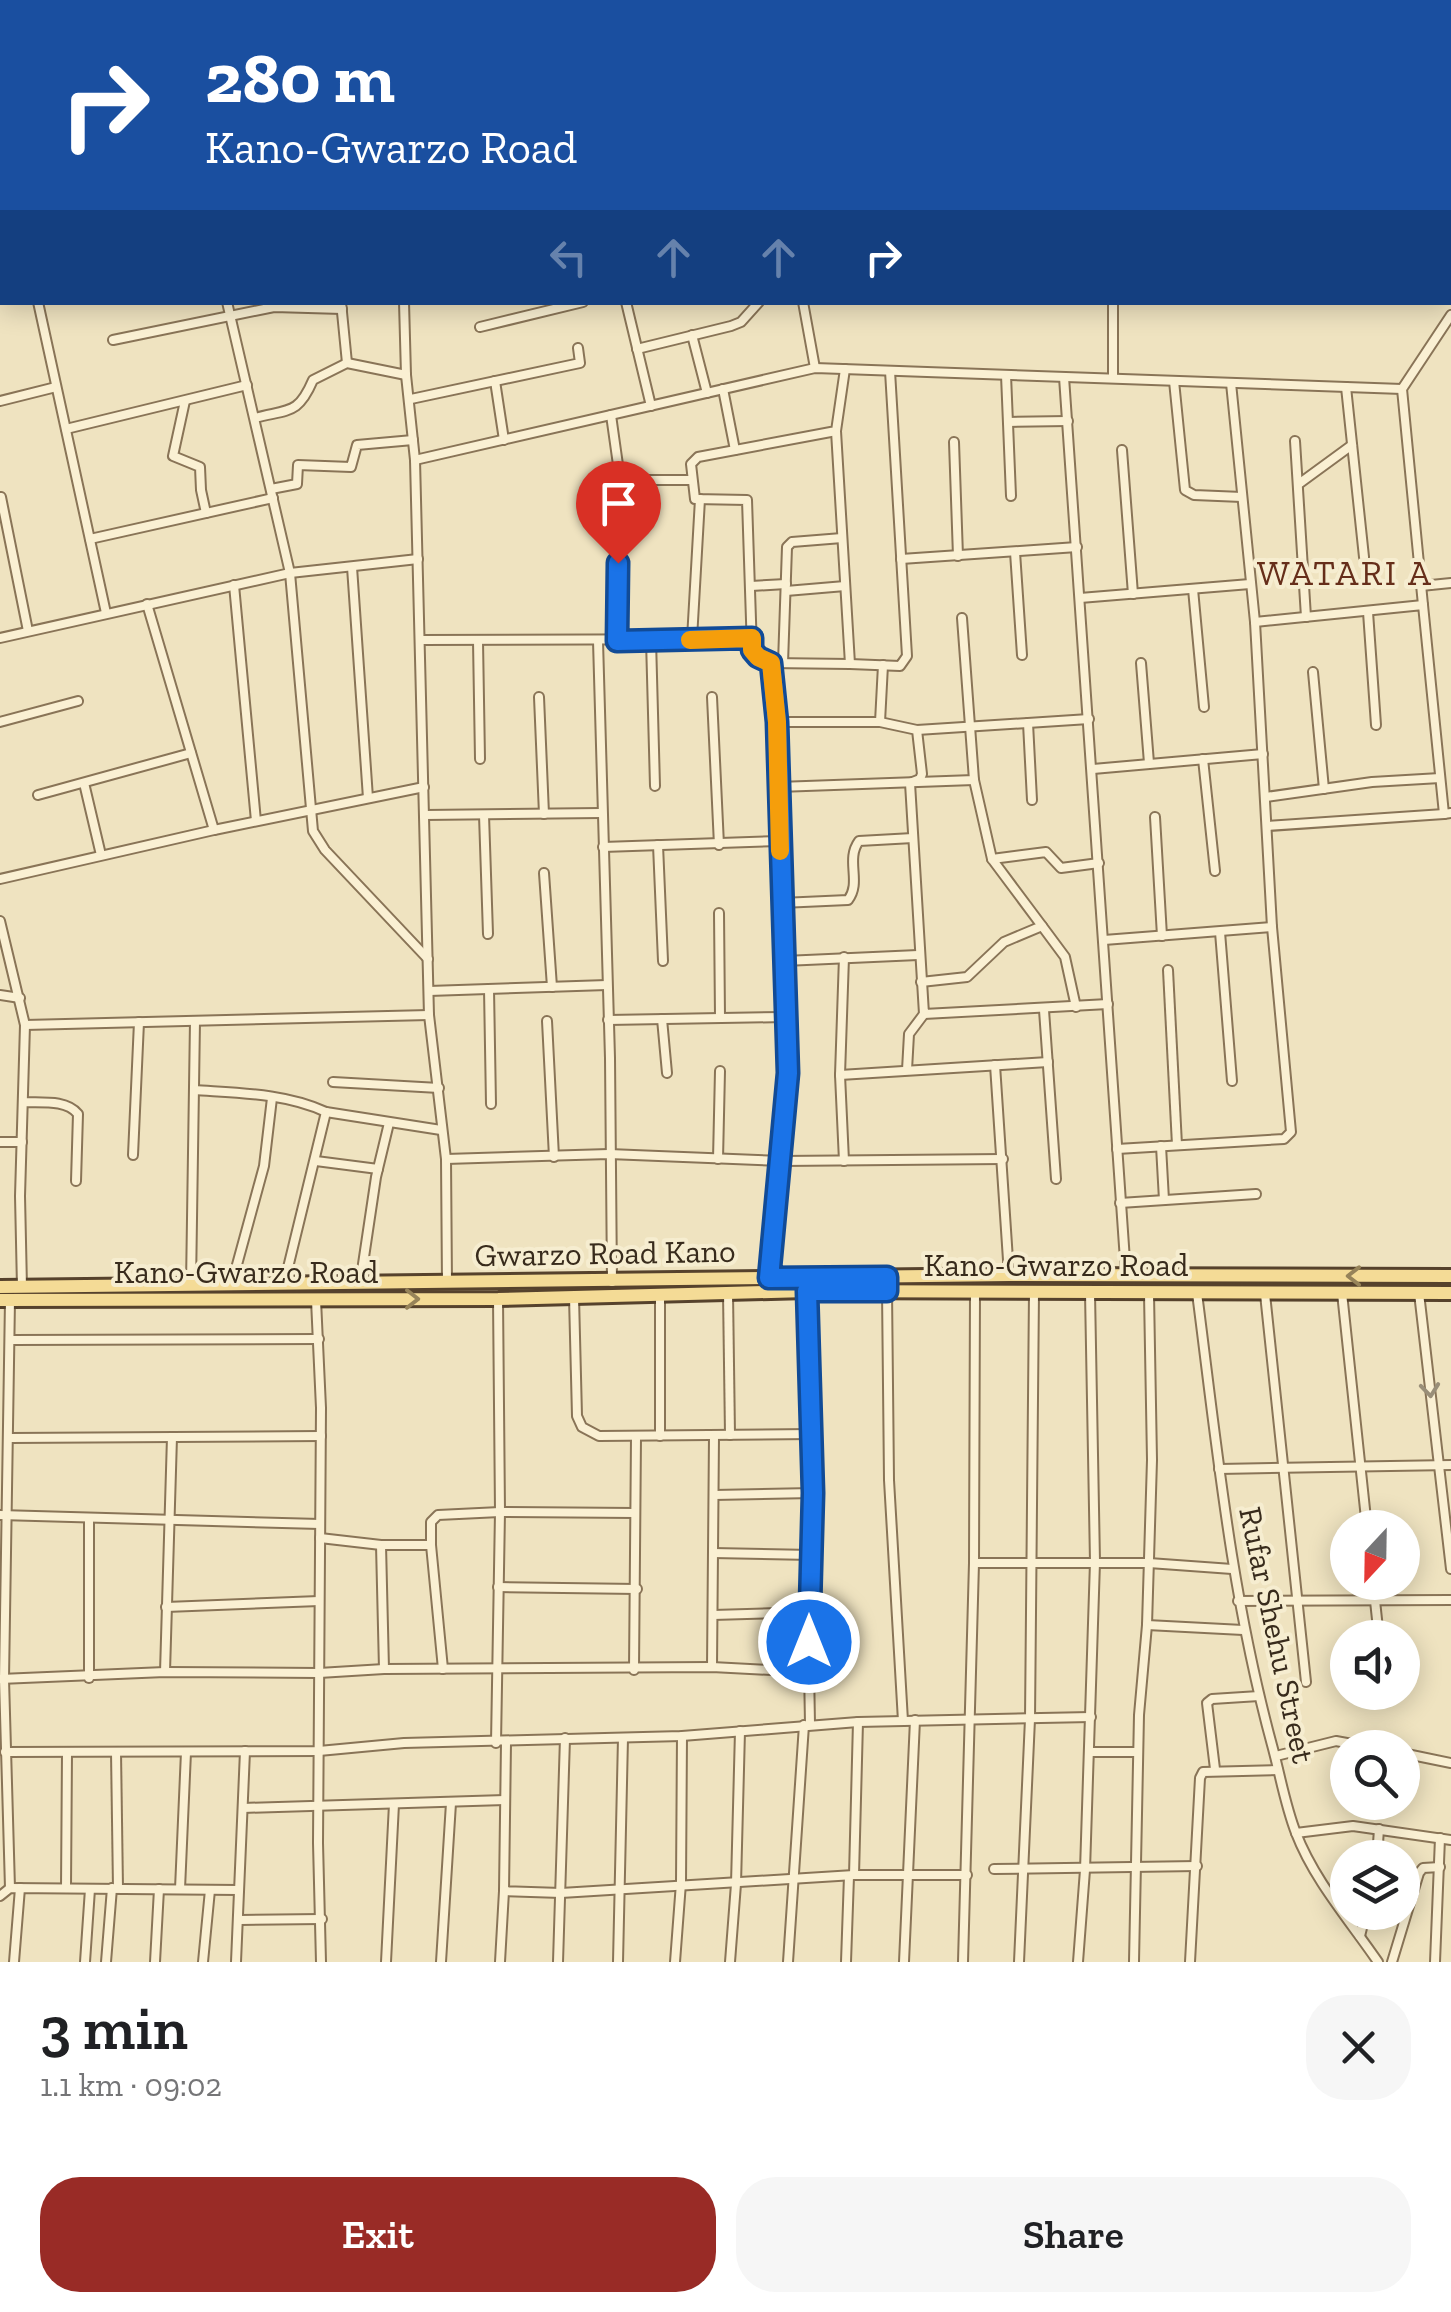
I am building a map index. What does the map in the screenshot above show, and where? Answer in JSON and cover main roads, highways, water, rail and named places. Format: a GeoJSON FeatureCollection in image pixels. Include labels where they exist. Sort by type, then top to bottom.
{"type":"FeatureCollection","features":[{"type":"Feature","properties":{"kind":"main road","name":"Gwarzo Road Kano"},"geometry":{"type":"LineString","coordinates":[[0,1287],[101,1293],[231,1284],[769,1278],[887,1284],[1009,1275],[1451,1276]]}},
{"type":"Feature","properties":{"kind":"main road","name":"Kano-Gwarzo Road"},"geometry":{"type":"LineString","coordinates":[[5,1300],[101,1293],[316,1300],[498,1299],[807,1291],[887,1284],[975,1292],[1451,1293]]}},
{"type":"Feature","properties":{"kind":"district","name":"WATARI A"},"geometry":{"type":"Point","coordinates":[1345,573]}}]}
